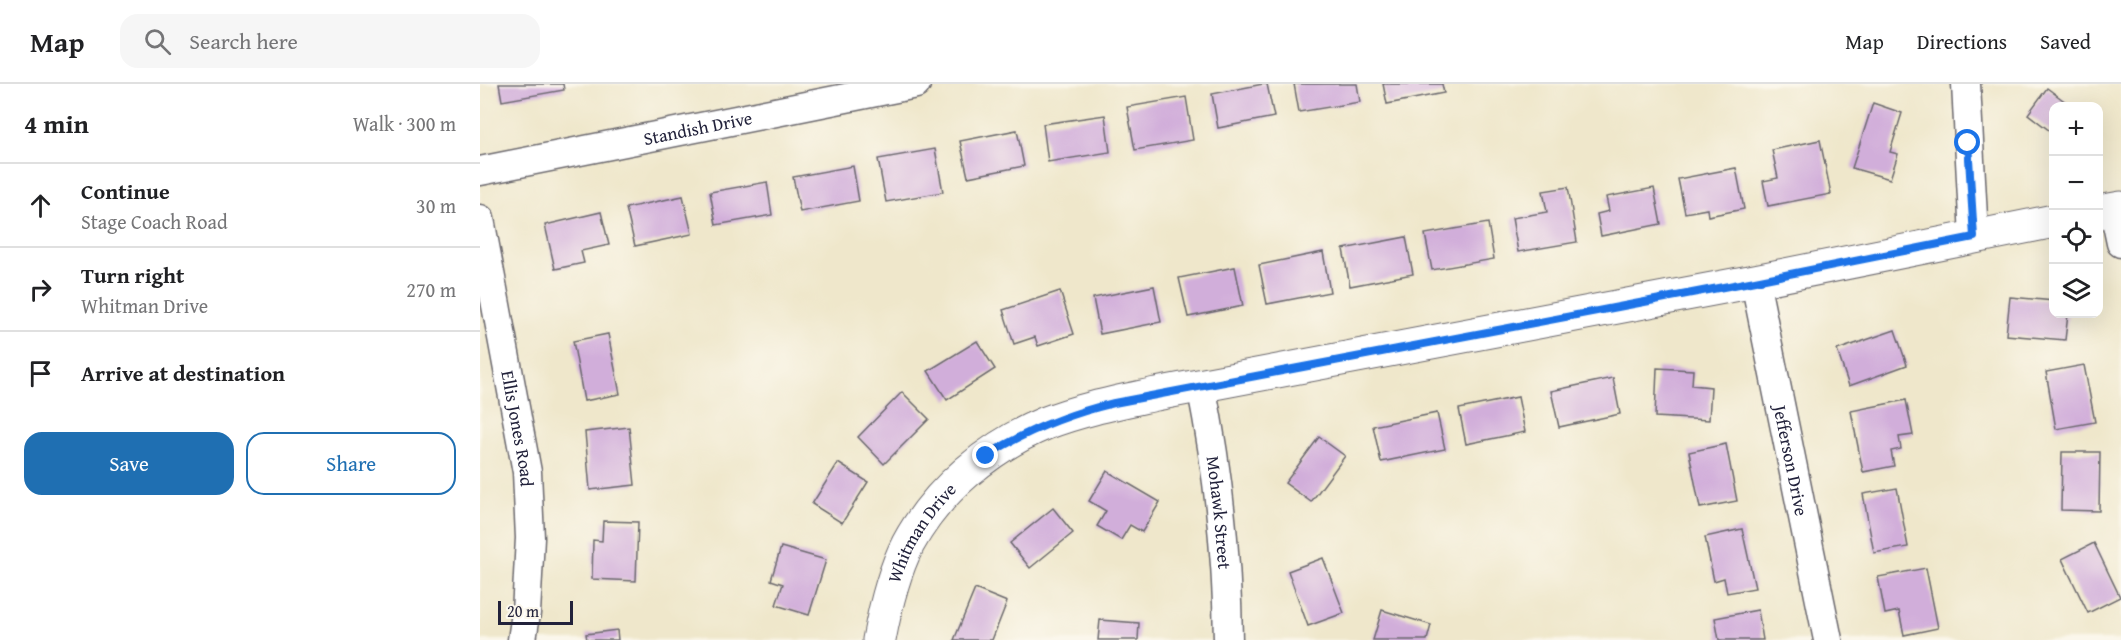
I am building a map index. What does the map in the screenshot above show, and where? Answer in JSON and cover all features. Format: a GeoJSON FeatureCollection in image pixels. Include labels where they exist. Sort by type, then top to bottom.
{"type":"FeatureCollection","features":[{"type":"Feature","properties":{"kind":"street","name":"Standish Drive"},"geometry":{"type":"LineString","coordinates":[[480,171],[916,84]]}},
{"type":"Feature","properties":{"kind":"street"},"geometry":{"type":"LineString","coordinates":[[1966,84],[1974,237]]}},
{"type":"Feature","properties":{"kind":"street"},"geometry":{"type":"LineString","coordinates":[[2111,210],[2121,243]]}},
{"type":"Feature","properties":{"kind":"street","name":"Ellis Jones Road"},"geometry":{"type":"LineString","coordinates":[[480,219],[527,472],[530,538],[526,613],[522,640]]}},
{"type":"Feature","properties":{"kind":"street","name":"Whitman Drive"},"geometry":{"type":"LineString","coordinates":[[879,640],[890,592],[908,545],[923,520],[943,496],[986,456],[1015,437],[1082,410],[1202,385],[1755,281],[2049,222]]}},
{"type":"Feature","properties":{"kind":"street","name":"Jefferson Drive"},"geometry":{"type":"LineString","coordinates":[[1755,281],[1828,640]]}},
{"type":"Feature","properties":{"kind":"street","name":"Mohawk Street"},"geometry":{"type":"LineString","coordinates":[[1202,385],[1221,504],[1227,582],[1228,640]]}},
{"type":"Feature","properties":{"kind":"building"},"geometry":{"type":"Polygon","coordinates":[[[499,84],[563,84],[564,90],[502,101],[499,84]]]}},
{"type":"Feature","properties":{"kind":"building"},"geometry":{"type":"Polygon","coordinates":[[[1267,84],[1274,117],[1218,128],[1212,94],[1267,84]]]}},
{"type":"Feature","properties":{"kind":"building"},"geometry":{"type":"Polygon","coordinates":[[[1294,84],[1357,84],[1360,102],[1299,112],[1294,84]]]}},
{"type":"Feature","properties":{"kind":"building"},"geometry":{"type":"Polygon","coordinates":[[[1383,84],[1442,84],[1444,93],[1387,104],[1383,84]]]}},
{"type":"Feature","properties":{"kind":"building"},"geometry":{"type":"Polygon","coordinates":[[[2047,88],[2066,102],[2049,102],[2049,130],[2028,114],[2047,88]]]}},
{"type":"Feature","properties":{"kind":"building"},"geometry":{"type":"Polygon","coordinates":[[[1186,97],[1193,140],[1135,150],[1127,107],[1186,97]]]}},
{"type":"Feature","properties":{"kind":"building"},"geometry":{"type":"Polygon","coordinates":[[[1873,103],[1902,113],[1890,152],[1898,154],[1890,179],[1852,168],[1873,103]]]}},
{"type":"Feature","properties":{"kind":"building"},"geometry":{"type":"Polygon","coordinates":[[[1105,115],[1110,152],[1048,162],[1043,124],[1105,115]]]}},
{"type":"Feature","properties":{"kind":"building"},"geometry":{"type":"Polygon","coordinates":[[[1017,130],[1024,166],[968,177],[960,141],[1017,130]]]}},
{"type":"Feature","properties":{"kind":"building"},"geometry":{"type":"Polygon","coordinates":[[[1820,140],[1831,194],[1768,206],[1763,181],[1778,178],[1772,150],[1820,140]]]}},
{"type":"Feature","properties":{"kind":"building"},"geometry":{"type":"Polygon","coordinates":[[[935,149],[943,192],[886,202],[878,159],[935,149]]]}},
{"type":"Feature","properties":{"kind":"building"},"geometry":{"type":"Polygon","coordinates":[[[853,166],[859,201],[800,212],[793,177],[853,166]]]}},
{"type":"Feature","properties":{"kind":"building"},"geometry":{"type":"Polygon","coordinates":[[[1736,168],[1744,209],[1708,216],[1707,209],[1685,213],[1678,179],[1736,168]]]}},
{"type":"Feature","properties":{"kind":"building"},"geometry":{"type":"Polygon","coordinates":[[[767,182],[772,215],[716,225],[710,192],[767,182]]]}},
{"type":"Feature","properties":{"kind":"building"},"geometry":{"type":"Polygon","coordinates":[[[1568,187],[1577,242],[1518,252],[1512,218],[1547,212],[1543,191],[1568,187]]]}},
{"type":"Feature","properties":{"kind":"building"},"geometry":{"type":"Polygon","coordinates":[[[1654,188],[1661,224],[1601,236],[1597,214],[1609,211],[1606,197],[1654,188]]]}},
{"type":"Feature","properties":{"kind":"building"},"geometry":{"type":"Polygon","coordinates":[[[683,196],[692,234],[635,246],[626,208],[683,196]]]}},
{"type":"Feature","properties":{"kind":"building"},"geometry":{"type":"Polygon","coordinates":[[[601,212],[609,245],[581,251],[584,263],[555,269],[545,225],[601,212]]]}},
{"type":"Feature","properties":{"kind":"building"},"geometry":{"type":"Polygon","coordinates":[[[1488,223],[1494,259],[1432,270],[1425,234],[1488,223]]]}},
{"type":"Feature","properties":{"kind":"building"},"geometry":{"type":"Polygon","coordinates":[[[1406,237],[1413,274],[1350,286],[1343,249],[1406,237]]]}},
{"type":"Feature","properties":{"kind":"building"},"geometry":{"type":"Polygon","coordinates":[[[1323,252],[1330,292],[1267,304],[1259,265],[1323,252]]]}},
{"type":"Feature","properties":{"kind":"building"},"geometry":{"type":"Polygon","coordinates":[[[1235,267],[1243,306],[1188,317],[1179,278],[1235,267]]]}},
{"type":"Feature","properties":{"kind":"building"},"geometry":{"type":"Polygon","coordinates":[[[1154,286],[1161,322],[1100,334],[1093,298],[1154,286]]]}},
{"type":"Feature","properties":{"kind":"building"},"geometry":{"type":"Polygon","coordinates":[[[1060,291],[1074,334],[1038,346],[1035,337],[1014,344],[1003,310],[1060,291]]]}},
{"type":"Feature","properties":{"kind":"building"},"geometry":{"type":"Polygon","coordinates":[[[2010,297],[2049,301],[2049,318],[2068,318],[2065,340],[2006,335],[2010,297]]]}},
{"type":"Feature","properties":{"kind":"building"},"geometry":{"type":"Polygon","coordinates":[[[1895,330],[1907,365],[1849,386],[1837,350],[1895,330]]]}},
{"type":"Feature","properties":{"kind":"building"},"geometry":{"type":"Polygon","coordinates":[[[608,334],[620,394],[584,401],[573,341],[608,334]]]}},
{"type":"Feature","properties":{"kind":"building"},"geometry":{"type":"Polygon","coordinates":[[[977,341],[995,369],[947,400],[928,371],[977,341]]]}},
{"type":"Feature","properties":{"kind":"building"},"geometry":{"type":"Polygon","coordinates":[[[2084,365],[2095,422],[2056,429],[2046,372],[2084,365]]]}},
{"type":"Feature","properties":{"kind":"building"},"geometry":{"type":"Polygon","coordinates":[[[1657,368],[1693,370],[1692,385],[1711,387],[1709,420],[1655,417],[1657,368]]]}},
{"type":"Feature","properties":{"kind":"building"},"geometry":{"type":"Polygon","coordinates":[[[1613,378],[1620,414],[1559,427],[1551,391],[1613,378]]]}},
{"type":"Feature","properties":{"kind":"building"},"geometry":{"type":"Polygon","coordinates":[[[902,392],[929,419],[884,464],[858,437],[902,392]]]}},
{"type":"Feature","properties":{"kind":"building"},"geometry":{"type":"Polygon","coordinates":[[[1518,397],[1525,432],[1466,444],[1459,409],[1518,397]]]}},
{"type":"Feature","properties":{"kind":"building"},"geometry":{"type":"Polygon","coordinates":[[[1906,400],[1913,435],[1899,437],[1901,449],[1891,451],[1894,466],[1863,472],[1851,411],[1906,400]]]}},
{"type":"Feature","properties":{"kind":"building"},"geometry":{"type":"Polygon","coordinates":[[[1437,413],[1445,449],[1381,462],[1373,426],[1437,413]]]}},
{"type":"Feature","properties":{"kind":"building"},"geometry":{"type":"Polygon","coordinates":[[[629,427],[635,485],[590,490],[585,432],[629,427]]]}},
{"type":"Feature","properties":{"kind":"building"},"geometry":{"type":"Polygon","coordinates":[[[1319,437],[1345,456],[1311,502],[1285,483],[1319,437]]]}},
{"type":"Feature","properties":{"kind":"building"},"geometry":{"type":"Polygon","coordinates":[[[1726,444],[1737,501],[1700,508],[1689,452],[1726,444]]]}},
{"type":"Feature","properties":{"kind":"building"},"geometry":{"type":"Polygon","coordinates":[[[2062,452],[2100,452],[2099,511],[2061,510],[2062,452]]]}},
{"type":"Feature","properties":{"kind":"building"},"geometry":{"type":"Polygon","coordinates":[[[838,463],[868,482],[842,523],[812,504],[838,463]]]}},
{"type":"Feature","properties":{"kind":"building"},"geometry":{"type":"Polygon","coordinates":[[[1107,471],[1160,502],[1142,532],[1130,525],[1121,540],[1097,526],[1106,511],[1089,501],[1107,471]]]}},
{"type":"Feature","properties":{"kind":"building"},"geometry":{"type":"Polygon","coordinates":[[[1897,488],[1908,547],[1874,553],[1863,494],[1897,488]]]}},
{"type":"Feature","properties":{"kind":"building"},"geometry":{"type":"Polygon","coordinates":[[[1053,508],[1073,533],[1030,568],[1010,543],[1053,508]]]}},
{"type":"Feature","properties":{"kind":"building"},"geometry":{"type":"Polygon","coordinates":[[[603,521],[638,522],[636,581],[592,579],[593,540],[602,541],[603,521]]]}},
{"type":"Feature","properties":{"kind":"building"},"geometry":{"type":"Polygon","coordinates":[[[1742,529],[1755,588],[1727,593],[1724,578],[1714,581],[1705,537],[1742,529]]]}},
{"type":"Feature","properties":{"kind":"building"},"geometry":{"type":"Polygon","coordinates":[[[2094,543],[2120,597],[2088,613],[2062,559],[2094,543]]]}},
{"type":"Feature","properties":{"kind":"building"},"geometry":{"type":"Polygon","coordinates":[[[781,547],[826,560],[809,615],[776,605],[783,584],[771,580],[781,547]]]}},
{"type":"Feature","properties":{"kind":"building"},"geometry":{"type":"Polygon","coordinates":[[[1323,558],[1344,613],[1308,626],[1288,571],[1323,558]]]}},
{"type":"Feature","properties":{"kind":"building"},"geometry":{"type":"Polygon","coordinates":[[[1926,568],[1938,628],[1904,635],[1899,611],[1885,614],[1878,577],[1926,568]]]}},
{"type":"Feature","properties":{"kind":"building"},"geometry":{"type":"Polygon","coordinates":[[[975,589],[1007,602],[992,640],[954,640],[975,589]]]}},
{"type":"Feature","properties":{"kind":"building"},"geometry":{"type":"Polygon","coordinates":[[[1382,610],[1431,625],[1427,640],[1373,640],[1382,610]]]}},
{"type":"Feature","properties":{"kind":"building"},"geometry":{"type":"Polygon","coordinates":[[[1758,610],[1763,640],[1719,640],[1715,618],[1758,610]]]}},
{"type":"Feature","properties":{"kind":"building"},"geometry":{"type":"Polygon","coordinates":[[[1100,620],[1139,623],[1138,640],[1098,640],[1100,620]]]}},
{"type":"Feature","properties":{"kind":"building"},"geometry":{"type":"Polygon","coordinates":[[[617,630],[618,640],[587,640],[586,634],[617,630]]]}},
{"type":"Feature","properties":{"kind":"route"},"geometry":{"type":"LineString","coordinates":[[986,456],[1015,437],[1082,410],[1974,237],[1968,143]]}}]}
